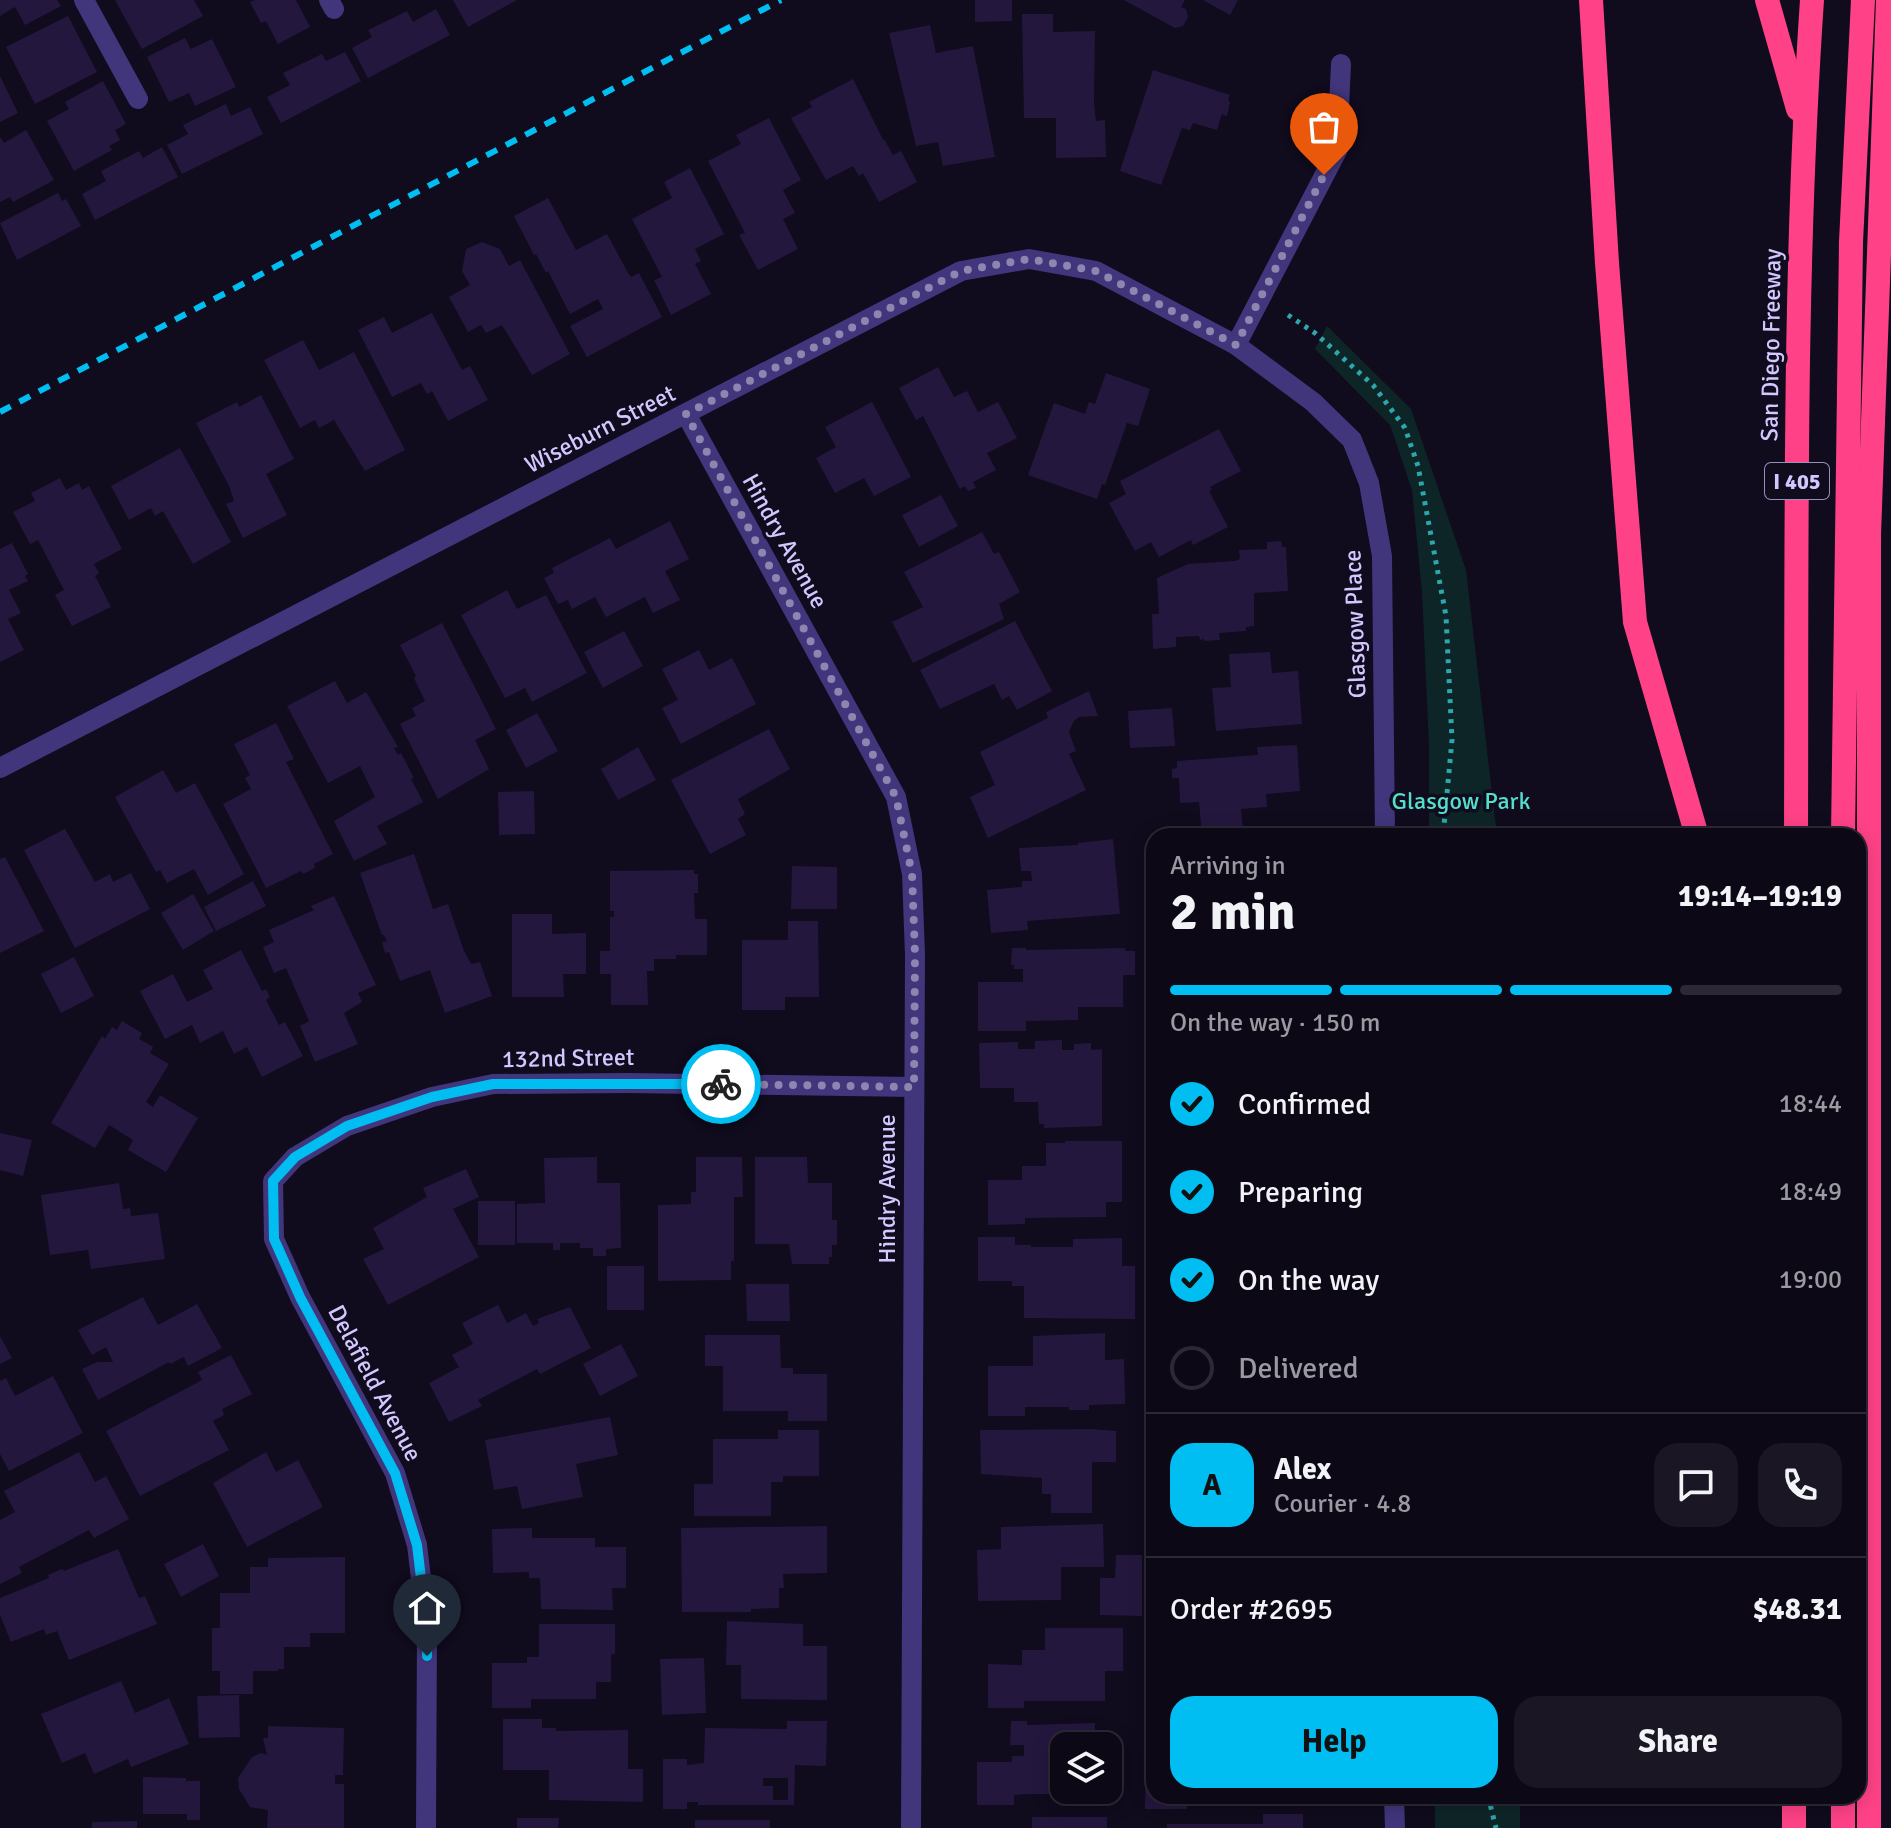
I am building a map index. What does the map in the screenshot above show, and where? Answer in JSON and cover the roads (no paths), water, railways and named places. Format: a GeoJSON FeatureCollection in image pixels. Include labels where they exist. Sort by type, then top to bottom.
{"type":"FeatureCollection","features":[{"type":"Feature","properties":{"kind":"highway"},"geometry":{"type":"LineString","coordinates":[[1591,0],[1607,263],[1635,622],[1695,828]]}},
{"type":"Feature","properties":{"kind":"highway"},"geometry":{"type":"LineString","coordinates":[[1767,0],[1803,127]]}},
{"type":"Feature","properties":{"kind":"highway","name":"San Diego Freeway"},"geometry":{"type":"LineString","coordinates":[[1796,828],[1797,453],[1803,127],[1812,0]]}},
{"type":"Feature","properties":{"kind":"highway"},"geometry":{"type":"LineString","coordinates":[[1843,828],[1851,258],[1863,0]]}},
{"type":"Feature","properties":{"kind":"highway"},"geometry":{"type":"LineString","coordinates":[[1869,1828],[1869,535],[1888,0]]}},
{"type":"Feature","properties":{"kind":"highway"},"geometry":{"type":"LineString","coordinates":[[1794,1804],[1794,1828]]}},
{"type":"Feature","properties":{"kind":"highway"},"geometry":{"type":"LineString","coordinates":[[1843,1804],[1843,1828]]}},
{"type":"Feature","properties":{"kind":"street"},"geometry":{"type":"LineString","coordinates":[[84,0],[138,99]]}},
{"type":"Feature","properties":{"kind":"street"},"geometry":{"type":"LineString","coordinates":[[1236,345],[1337,151],[1341,64]]}},
{"type":"Feature","properties":{"kind":"street","name":"Wiseburn Street"},"geometry":{"type":"LineString","coordinates":[[0,768],[961,271],[1029,259],[1096,271],[1236,345]]}},
{"type":"Feature","properties":{"kind":"street","name":"Glasgow Place"},"geometry":{"type":"LineString","coordinates":[[1236,345],[1313,402],[1352,440],[1369,483],[1382,556],[1385,828]]}},
{"type":"Feature","properties":{"kind":"street","name":"Hindry Avenue"},"geometry":{"type":"LineString","coordinates":[[686,414],[896,797],[912,874],[915,955],[911,1828]]}},
{"type":"Feature","properties":{"kind":"street","name":"132nd Street"},"geometry":{"type":"LineString","coordinates":[[273,1206],[273,1181],[280,1173],[295,1157],[347,1126],[432,1097],[493,1084],[914,1087]]}},
{"type":"Feature","properties":{"kind":"street","name":"Delafield Avenue"},"geometry":{"type":"LineString","coordinates":[[273,1206],[274,1239],[300,1297],[395,1473],[417,1545],[427,1628],[426,1828]]}},
{"type":"Feature","properties":{"kind":"street"},"geometry":{"type":"LineString","coordinates":[[1394,1804],[1395,1828]]}},
{"type":"Feature","properties":{"kind":"railway"},"geometry":{"type":"LineString","coordinates":[[0,412],[781,0]]}},
{"type":"Feature","properties":{"kind":"park label","name":"Glasgow Park"},"geometry":{"type":"Point","coordinates":[1461,801]}}]}
